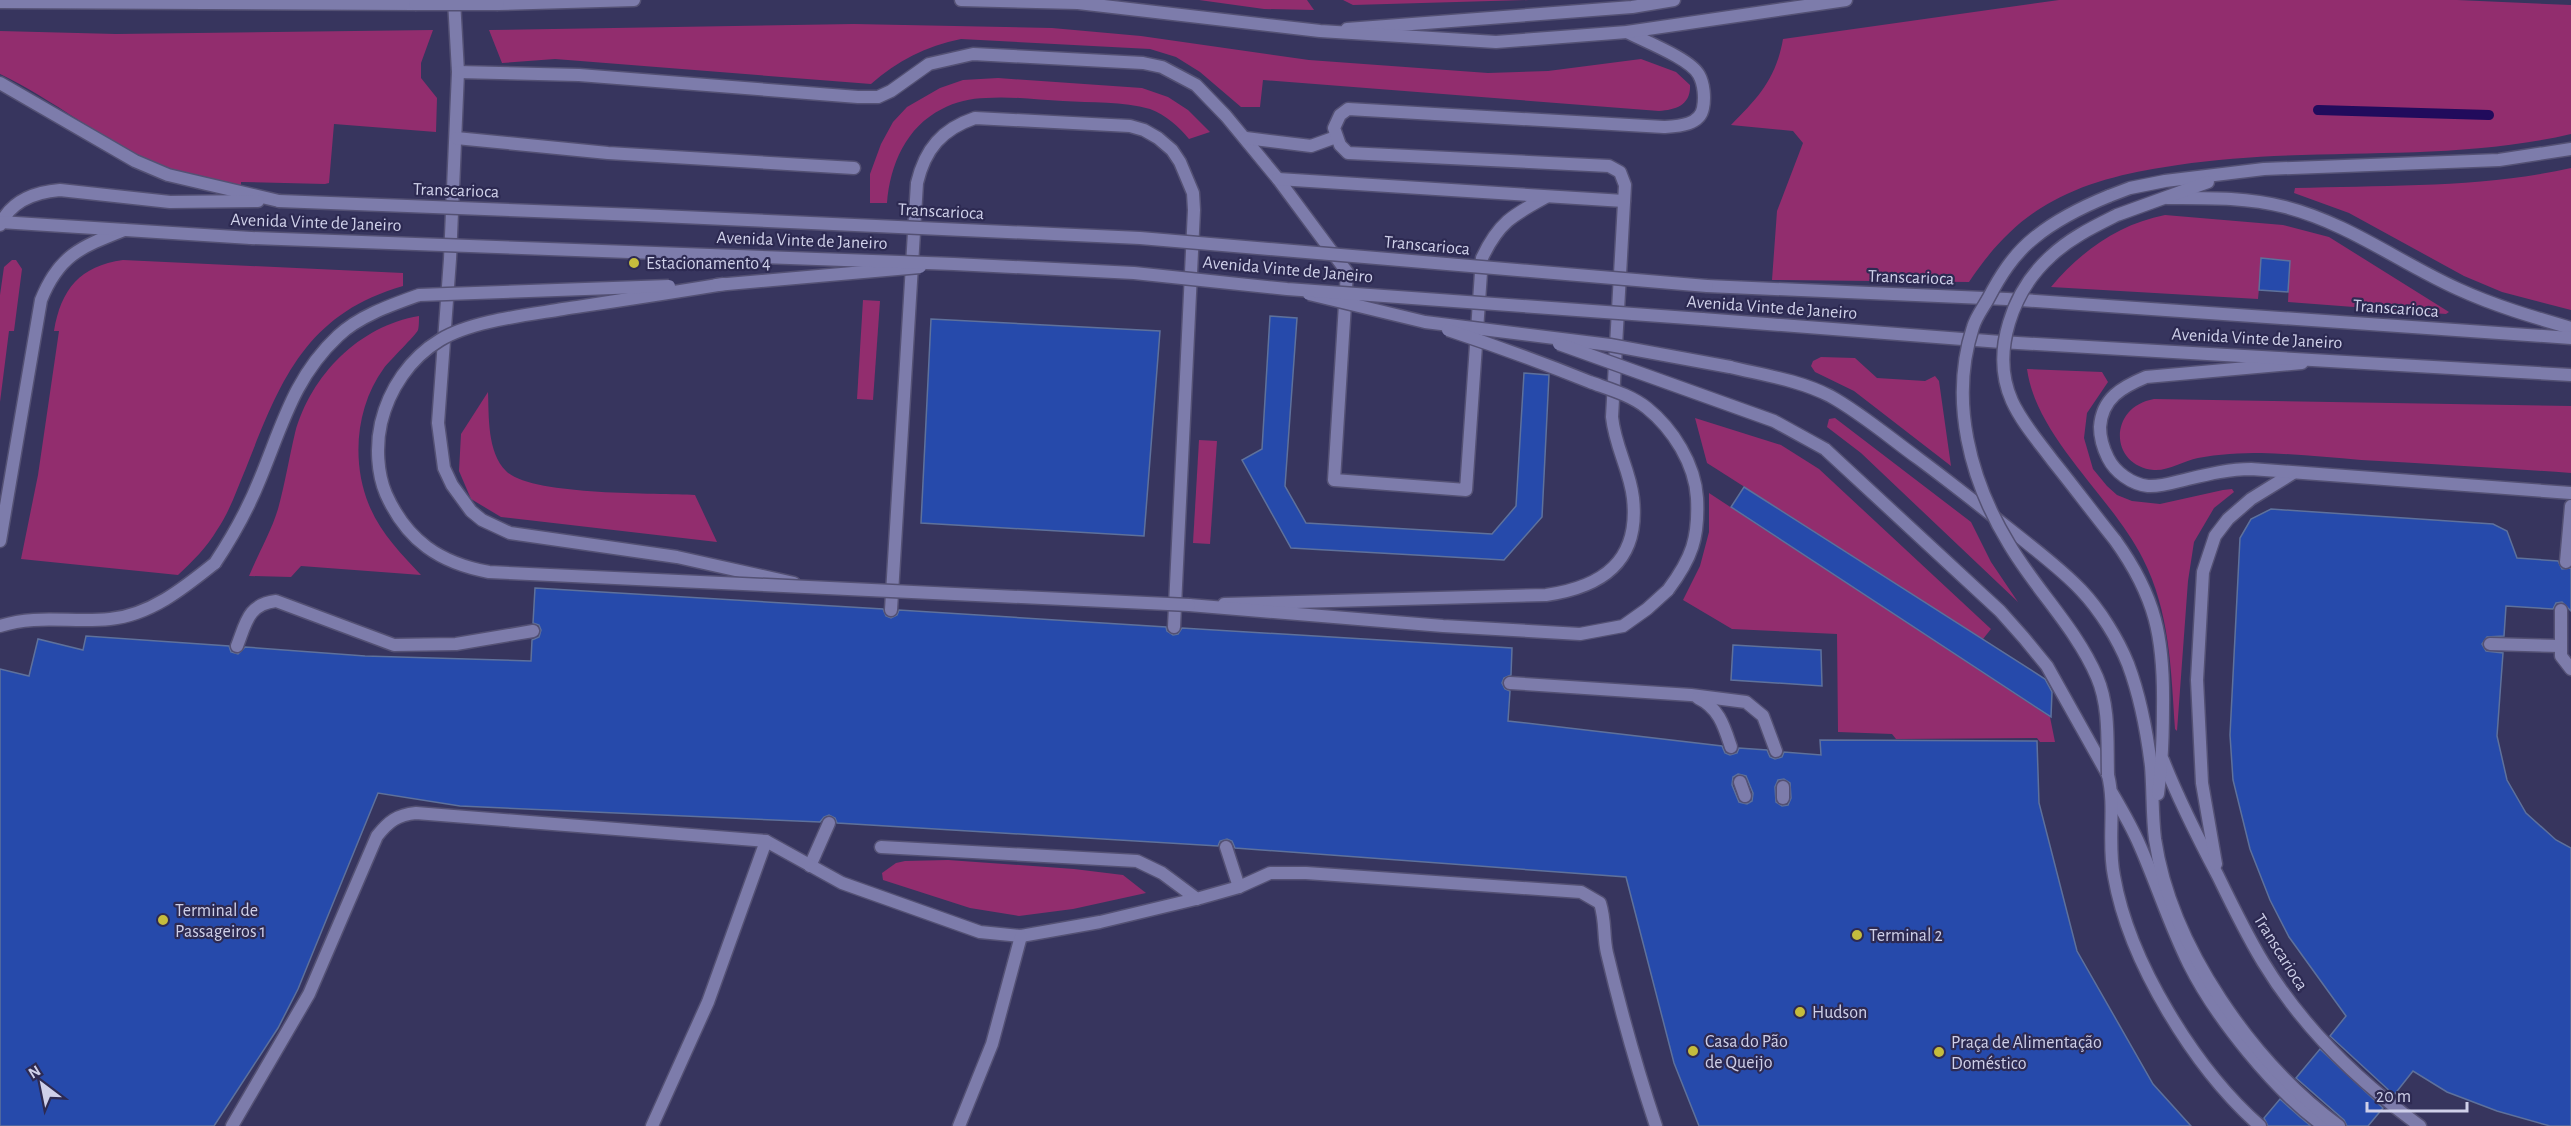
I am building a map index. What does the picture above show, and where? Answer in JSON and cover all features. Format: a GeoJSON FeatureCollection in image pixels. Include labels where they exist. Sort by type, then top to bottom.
{"type":"FeatureCollection","features":[{"type":"Feature","properties":{"kind":"street"},"geometry":{"type":"LineString","coordinates":[[454,0],[458,72],[456,138],[438,423],[444,468],[452,485],[471,511],[510,533],[677,557],[807,586]]}},
{"type":"Feature","properties":{"kind":"street"},"geometry":{"type":"LineString","coordinates":[[0,2],[498,4],[634,0]]}},
{"type":"Feature","properties":{"kind":"street"},"geometry":{"type":"LineString","coordinates":[[961,0],[1078,3],[1320,31],[1496,42],[1627,32],[1846,0]]}},
{"type":"Feature","properties":{"kind":"street"},"geometry":{"type":"LineString","coordinates":[[1320,31],[1632,8],[1674,0]]}},
{"type":"Feature","properties":{"kind":"street"},"geometry":{"type":"LineString","coordinates":[[1190,605],[1546,595],[1584,588],[1616,565],[1629,545],[1633,521],[1633,496],[1614,436],[1612,417],[1625,185],[1620,172],[1608,166],[1348,153],[1336,137],[1334,128],[1340,115],[1348,109],[1664,127],[1680,126],[1695,121],[1702,112],[1704,102],[1699,74],[1690,65],[1627,32]]}},
{"type":"Feature","properties":{"kind":"street"},"geometry":{"type":"LineString","coordinates":[[458,72],[579,75],[879,97],[929,64],[973,54],[1143,63],[1162,67],[1196,85],[1246,138],[1347,272],[1334,480],[1466,490],[1482,258],[1492,236],[1511,217],[1546,197]]}},
{"type":"Feature","properties":{"kind":"street","name":"Transcarioca"},"geometry":{"type":"LineString","coordinates":[[0,83],[135,160],[168,175],[279,201]]}},
{"type":"Feature","properties":{"kind":"street"},"geometry":{"type":"LineString","coordinates":[[891,610],[917,183],[921,166],[929,149],[942,134],[958,123],[975,118],[1130,126],[1158,138],[1172,150],[1188,176],[1194,210],[1174,627]]}},
{"type":"Feature","properties":{"kind":"street"},"geometry":{"type":"LineString","coordinates":[[1246,138],[1311,146],[1336,137]]}},
{"type":"Feature","properties":{"kind":"street"},"geometry":{"type":"LineString","coordinates":[[456,138],[576,150],[854,168]]}},
{"type":"Feature","properties":{"kind":"street"},"geometry":{"type":"LineString","coordinates":[[2260,1126],[2214,1076],[2160,1000],[2128,928],[2114,876],[2111,848],[2112,792],[2108,775],[2104,698],[2098,679],[2086,654],[2009,545],[1986,501],[1968,446],[1962,379],[1973,325],[2000,276],[2015,256],[2054,222],[2109,196],[2165,181],[2264,169],[2499,160],[2571,149]]}},
{"type":"Feature","properties":{"kind":"street"},"geometry":{"type":"LineString","coordinates":[[2154,816],[2163,760],[2162,645],[2158,627],[2139,576],[2115,540],[2023,419],[2012,400],[2005,373],[2004,352],[2008,327],[2018,299],[2033,277],[2050,257],[2071,240],[2116,215],[2192,186],[2264,169]]}},
{"type":"Feature","properties":{"kind":"street"},"geometry":{"type":"LineString","coordinates":[[1278,179],[1624,201]]}},
{"type":"Feature","properties":{"kind":"street","name":"Transcarioca"},"geometry":{"type":"LineString","coordinates":[[0,223],[20,201],[33,194],[60,190],[170,202],[279,201],[638,214],[1140,238],[1707,286],[2007,299],[2571,338]]}},
{"type":"Feature","properties":{"kind":"street","name":"Transcarioca"},"geometry":{"type":"LineString","coordinates":[[2160,198],[2223,197],[2284,207],[2315,216],[2352,232],[2458,289],[2521,313],[2571,328]]}},
{"type":"Feature","properties":{"kind":"street","name":"Avenida Vinte de Janeiro"},"geometry":{"type":"LineString","coordinates":[[0,223],[251,238],[954,264],[1134,273],[1287,289],[2001,342],[2571,375]]}},
{"type":"Feature","properties":{"kind":"street"},"geometry":{"type":"LineString","coordinates":[[0,541],[41,300],[50,278],[80,248],[124,230]]}},
{"type":"Feature","properties":{"kind":"street"},"geometry":{"type":"LineString","coordinates":[[0,626],[40,619],[112,620],[138,612],[175,595],[215,563],[247,509],[297,388],[315,361],[339,335],[390,305],[419,296],[724,284],[954,264]]}},
{"type":"Feature","properties":{"kind":"street"},"geometry":{"type":"LineString","coordinates":[[724,284],[508,318],[459,331],[440,340],[412,363],[399,380],[383,413],[378,448],[384,489],[394,510],[419,542],[441,558],[466,568],[489,572],[1190,605],[1443,626],[1580,634],[1623,626],[1668,590],[1682,572],[1692,553],[1697,534],[1696,485],[1689,464],[1677,443],[1660,421],[1634,399],[1536,360],[1425,322],[1287,289]]}},
{"type":"Feature","properties":{"kind":"street"},"geometry":{"type":"LineString","coordinates":[[1425,322],[1533,334],[1730,367],[1811,388],[1846,406],[1960,490],[2059,568],[2082,591],[2105,622],[2128,663],[2151,765],[2155,837],[2162,874],[2178,917],[2203,969],[2237,1023],[2274,1070],[2315,1108],[2340,1126]]}},
{"type":"Feature","properties":{"kind":"street"},"geometry":{"type":"LineString","coordinates":[[1533,334],[1774,421],[1825,449],[2000,611],[2024,638],[2054,676],[2108,775]]}},
{"type":"Feature","properties":{"kind":"street"},"geometry":{"type":"LineString","coordinates":[[2330,361],[2146,377],[2125,386],[2111,397],[2103,410],[2100,438],[2111,465],[2121,475],[2147,486],[2164,485],[2235,469],[2571,493]]}},
{"type":"Feature","properties":{"kind":"street"},"geometry":{"type":"LineString","coordinates":[[2218,876],[2202,783],[2197,680],[2203,572],[2215,536],[2228,519],[2251,499],[2293,473]]}},
{"type":"Feature","properties":{"kind":"street"},"geometry":{"type":"LineString","coordinates":[[2566,562],[2571,506]]}},
{"type":"Feature","properties":{"kind":"street"},"geometry":{"type":"LineString","coordinates":[[237,646],[250,614],[257,606],[276,601],[394,645],[456,644],[533,631]]}},
{"type":"Feature","properties":{"kind":"street"},"geometry":{"type":"LineString","coordinates":[[2561,610],[2561,656],[2571,669]]}},
{"type":"Feature","properties":{"kind":"street"},"geometry":{"type":"LineString","coordinates":[[2490,644],[2560,646]]}},
{"type":"Feature","properties":{"kind":"street"},"geometry":{"type":"LineString","coordinates":[[1510,683],[1691,695],[1746,702],[1763,716],[1776,751]]}},
{"type":"Feature","properties":{"kind":"street"},"geometry":{"type":"LineString","coordinates":[[1691,695],[1706,702],[1714,709],[1722,721],[1731,747]]}},
{"type":"Feature","properties":{"kind":"street","name":"Transcarioca"},"geometry":{"type":"LineString","coordinates":[[2163,760],[2179,803],[2264,963],[2312,1029],[2349,1069],[2420,1126]]}},
{"type":"Feature","properties":{"kind":"street"},"geometry":{"type":"LineString","coordinates":[[1740,782],[1745,795]]}},
{"type":"Feature","properties":{"kind":"street"},"geometry":{"type":"LineString","coordinates":[[2112,792],[2139,843],[2190,966],[2254,1058],[2286,1092],[2324,1126]]}},
{"type":"Feature","properties":{"kind":"street"},"geometry":{"type":"LineString","coordinates":[[232,1126],[309,994],[377,836],[388,822],[401,815],[416,813],[766,841],[842,883],[980,932],[1022,936],[1100,922],[1197,899],[1239,887],[1270,873],[1306,873],[1581,892],[1600,903],[1605,920],[1606,949],[1633,1058],[1656,1126]]}},
{"type":"Feature","properties":{"kind":"street"},"geometry":{"type":"LineString","coordinates":[[810,866],[830,823]]}},
{"type":"Feature","properties":{"kind":"street"},"geometry":{"type":"LineString","coordinates":[[652,1126],[708,1002],[766,841]]}},
{"type":"Feature","properties":{"kind":"street"},"geometry":{"type":"LineString","coordinates":[[881,847],[1137,861],[1162,873],[1197,899]]}},
{"type":"Feature","properties":{"kind":"street"},"geometry":{"type":"LineString","coordinates":[[1226,847],[1239,887]]}},
{"type":"Feature","properties":{"kind":"street"},"geometry":{"type":"LineString","coordinates":[[959,1126],[992,1044],[1022,936]]}},
{"type":"Feature","properties":{"kind":"shaded area"},"geometry":{"type":"Polygon","coordinates":[[[1199,0],[1307,0],[1314,10],[1264,9],[1199,0]]]}},
{"type":"Feature","properties":{"kind":"shaded area"},"geometry":{"type":"Polygon","coordinates":[[[1343,0],[1529,0],[1353,5],[1343,0]]]}},
{"type":"Feature","properties":{"kind":"shaded area"},"geometry":{"type":"Polygon","coordinates":[[[2059,0],[2457,0],[2571,5],[2571,134],[2474,149],[2227,159],[2146,170],[2083,187],[2040,209],[2006,236],[1969,282],[1772,280],[1777,211],[1803,143],[1793,131],[1731,125],[1750,106],[1771,77],[1783,39],[2059,0]]]}},
{"type":"Feature","properties":{"kind":"shaded area"},"geometry":{"type":"Polygon","coordinates":[[[854,24],[1052,28],[1141,36],[1309,60],[1488,73],[1548,71],[1641,59],[1676,72],[1690,85],[1690,92],[1685,102],[1677,108],[1659,111],[1263,80],[1260,107],[1241,107],[1200,72],[1176,57],[1150,49],[961,39],[913,56],[891,68],[871,84],[555,59],[502,63],[489,30],[854,24]]]}},
{"type":"Feature","properties":{"kind":"shaded area"},"geometry":{"type":"Polygon","coordinates":[[[433,30],[421,63],[421,78],[437,98],[436,132],[334,124],[329,183],[325,184],[241,182],[241,187],[176,173],[136,155],[0,74],[0,31],[116,34],[433,30]]]}},
{"type":"Feature","properties":{"kind":"shaded area"},"geometry":{"type":"Polygon","coordinates":[[[998,78],[1142,88],[1168,97],[1188,110],[1210,132],[1189,139],[1161,115],[1150,109],[1129,105],[1005,97],[969,100],[942,109],[919,126],[896,161],[887,203],[870,203],[870,174],[881,144],[893,122],[907,107],[940,88],[963,80],[998,78]]]}},
{"type":"Feature","properties":{"kind":"shaded area"},"geometry":{"type":"Polygon","coordinates":[[[2571,168],[2571,310],[2502,292],[2464,276],[2349,213],[2294,193],[2295,188],[2468,182],[2571,168]]]}},
{"type":"Feature","properties":{"kind":"shaded area"},"geometry":{"type":"Polygon","coordinates":[[[2165,215],[2283,225],[2329,237],[2449,312],[2446,314],[2288,302],[2290,261],[2262,258],[2258,299],[2051,287],[2075,262],[2102,241],[2132,225],[2165,215]]]}},
{"type":"Feature","properties":{"kind":"shaded area"},"geometry":{"type":"Polygon","coordinates":[[[12,260],[16,260],[22,269],[14,331],[9,331],[0,402],[0,295],[4,267],[12,260]]]}},
{"type":"Feature","properties":{"kind":"shaded area"},"geometry":{"type":"Polygon","coordinates":[[[123,260],[403,273],[403,286],[370,298],[342,314],[319,333],[300,355],[271,407],[222,523],[204,548],[178,575],[21,559],[38,475],[59,331],[54,331],[57,316],[68,292],[84,274],[108,263],[123,260]]]}},
{"type":"Feature","properties":{"kind":"shaded area"},"geometry":{"type":"Polygon","coordinates":[[[863,300],[880,301],[873,400],[857,399],[863,300]]]}},
{"type":"Feature","properties":{"kind":"shaded area"},"geometry":{"type":"Polygon","coordinates":[[[419,316],[418,330],[384,368],[367,399],[362,416],[358,452],[363,488],[374,515],[392,542],[421,575],[301,566],[291,577],[249,576],[278,509],[302,412],[325,373],[340,356],[377,330],[419,316]]]}},
{"type":"Feature","properties":{"kind":"shaded area"},"geometry":{"type":"Polygon","coordinates":[[[1821,357],[1855,358],[1877,378],[1925,381],[1935,376],[1939,381],[1951,466],[1854,391],[1815,372],[1811,366],[1813,361],[1821,357]]]}},
{"type":"Feature","properties":{"kind":"shaded area"},"geometry":{"type":"Polygon","coordinates":[[[2027,369],[2102,372],[2108,382],[2087,413],[2084,438],[2093,469],[2117,495],[2132,501],[2160,504],[2223,490],[2232,489],[2234,492],[2214,508],[2194,542],[2188,581],[2177,731],[2168,642],[2152,579],[2129,536],[2059,443],[2033,394],[2027,369]]]}},
{"type":"Feature","properties":{"kind":"shaded area"},"geometry":{"type":"Polygon","coordinates":[[[488,392],[492,444],[495,454],[506,471],[519,479],[566,489],[695,495],[717,542],[501,517],[471,499],[459,471],[461,434],[488,392]]]}},
{"type":"Feature","properties":{"kind":"shaded area"},"geometry":{"type":"Polygon","coordinates":[[[2154,399],[2571,406],[2571,473],[2261,453],[2193,459],[2165,469],[2154,470],[2139,466],[2129,458],[2122,448],[2120,436],[2122,424],[2128,413],[2139,404],[2154,399]]]}},
{"type":"Feature","properties":{"kind":"shaded area"},"geometry":{"type":"Polygon","coordinates":[[[1695,418],[1781,445],[1819,469],[1991,629],[1983,639],[1707,463],[1695,418]]]}},
{"type":"Feature","properties":{"kind":"shaded area"},"geometry":{"type":"Polygon","coordinates":[[[1835,418],[1971,522],[1991,562],[2018,602],[1861,453],[1827,427],[1829,419],[1835,418]]]}},
{"type":"Feature","properties":{"kind":"shaded area"},"geometry":{"type":"Polygon","coordinates":[[[1199,440],[1217,441],[1210,544],[1193,543],[1199,440]]]}},
{"type":"Feature","properties":{"kind":"shaded area"},"geometry":{"type":"Polygon","coordinates":[[[1709,493],[2050,717],[2055,742],[2040,742],[2037,738],[1896,739],[1892,734],[1838,732],[1837,634],[1732,629],[1683,600],[1700,566],[1709,532],[1709,493]]]}},
{"type":"Feature","properties":{"kind":"shaded area"},"geometry":{"type":"Polygon","coordinates":[[[948,860],[1123,875],[1146,893],[1073,909],[1019,916],[970,908],[883,880],[882,873],[896,863],[948,860]]]}},
{"type":"Feature","properties":{"kind":"building"},"geometry":{"type":"Polygon","coordinates":[[[2261,258],[2290,261],[2288,292],[2259,290],[2261,258]]]}},
{"type":"Feature","properties":{"kind":"building"},"geometry":{"type":"Polygon","coordinates":[[[1270,316],[1297,318],[1285,486],[1306,523],[1492,534],[1516,506],[1524,373],[1549,375],[1542,517],[1504,560],[1291,548],[1242,460],[1262,449],[1270,316]]]}},
{"type":"Feature","properties":{"kind":"building"},"geometry":{"type":"Polygon","coordinates":[[[931,319],[1160,331],[1144,536],[921,523],[931,319]]]}},
{"type":"Feature","properties":{"kind":"building"},"geometry":{"type":"Polygon","coordinates":[[[1744,487],[2045,679],[2052,692],[2051,717],[1731,507],[1744,487]]]}},
{"type":"Feature","properties":{"kind":"building"},"geometry":{"type":"Polygon","coordinates":[[[2271,509],[2493,524],[2507,531],[2517,558],[2558,561],[2562,569],[2571,568],[2571,611],[2562,602],[2556,603],[2553,609],[2506,606],[2504,636],[2487,637],[2482,644],[2486,651],[2503,653],[2497,736],[2507,780],[2526,813],[2556,840],[2571,848],[2571,1126],[2550,1126],[2497,1111],[2447,1092],[2413,1071],[2394,1095],[2330,1036],[2346,1016],[2289,937],[2270,900],[2250,849],[2233,780],[2230,735],[2240,538],[2251,519],[2271,509]]]}},
{"type":"Feature","properties":{"kind":"building"},"geometry":{"type":"Polygon","coordinates":[[[535,588],[883,609],[886,616],[891,618],[897,615],[899,610],[1166,627],[1167,631],[1173,635],[1178,634],[1182,628],[1512,648],[1511,675],[1504,678],[1502,683],[1505,689],[1510,691],[1508,721],[1722,746],[1725,753],[1730,755],[1737,753],[1739,748],[1767,750],[1770,757],[1775,759],[1782,757],[1784,752],[1821,755],[1820,740],[2037,741],[2039,803],[2077,951],[2153,1084],[2191,1126],[1699,1126],[1674,1063],[1626,877],[1235,848],[1232,841],[1227,839],[1220,841],[1218,846],[837,823],[835,818],[829,815],[820,822],[460,806],[378,793],[298,989],[278,1028],[214,1126],[0,1126],[0,669],[29,676],[38,639],[83,650],[86,636],[229,646],[231,652],[238,654],[245,647],[365,656],[531,661],[532,640],[539,637],[541,630],[539,625],[533,623],[535,588]],[[1738,774],[1733,777],[1732,785],[1739,802],[1747,804],[1752,801],[1753,793],[1746,776],[1738,774]],[[1784,779],[1778,780],[1775,787],[1776,802],[1782,806],[1788,805],[1791,798],[1790,783],[1784,779]]]}},
{"type":"Feature","properties":{"kind":"building"},"geometry":{"type":"Polygon","coordinates":[[[1733,645],[1821,650],[1822,686],[1731,680],[1733,645]]]}},
{"type":"Feature","properties":{"kind":"building"},"geometry":{"type":"Polygon","coordinates":[[[2320,1049],[2383,1108],[2368,1126],[2347,1126],[2344,1120],[2296,1078],[2320,1049]]]}},
{"type":"Feature","properties":{"kind":"building"},"geometry":{"type":"Polygon","coordinates":[[[2280,1099],[2311,1126],[2268,1126],[2264,1118],[2280,1099]]]}},
{"type":"Feature","properties":{"kind":"waterway"},"geometry":{"type":"LineString","coordinates":[[2318,110],[2489,115]]}},
{"type":"Feature","properties":{"kind":"place","name":"Estacionamento 4"},"geometry":{"type":"Point","coordinates":[634,263]}},
{"type":"Feature","properties":{"kind":"place","name":"Terminal de Passageiros 1"},"geometry":{"type":"Point","coordinates":[163,920]}},
{"type":"Feature","properties":{"kind":"place","name":"Terminal 2"},"geometry":{"type":"Point","coordinates":[1857,935]}},
{"type":"Feature","properties":{"kind":"place","name":"Hudson"},"geometry":{"type":"Point","coordinates":[1800,1012]}},
{"type":"Feature","properties":{"kind":"place","name":"Casa do Pão de Queijo"},"geometry":{"type":"Point","coordinates":[1693,1051]}},
{"type":"Feature","properties":{"kind":"place","name":"Praça de Alimentação Doméstico"},"geometry":{"type":"Point","coordinates":[1939,1052]}}]}
